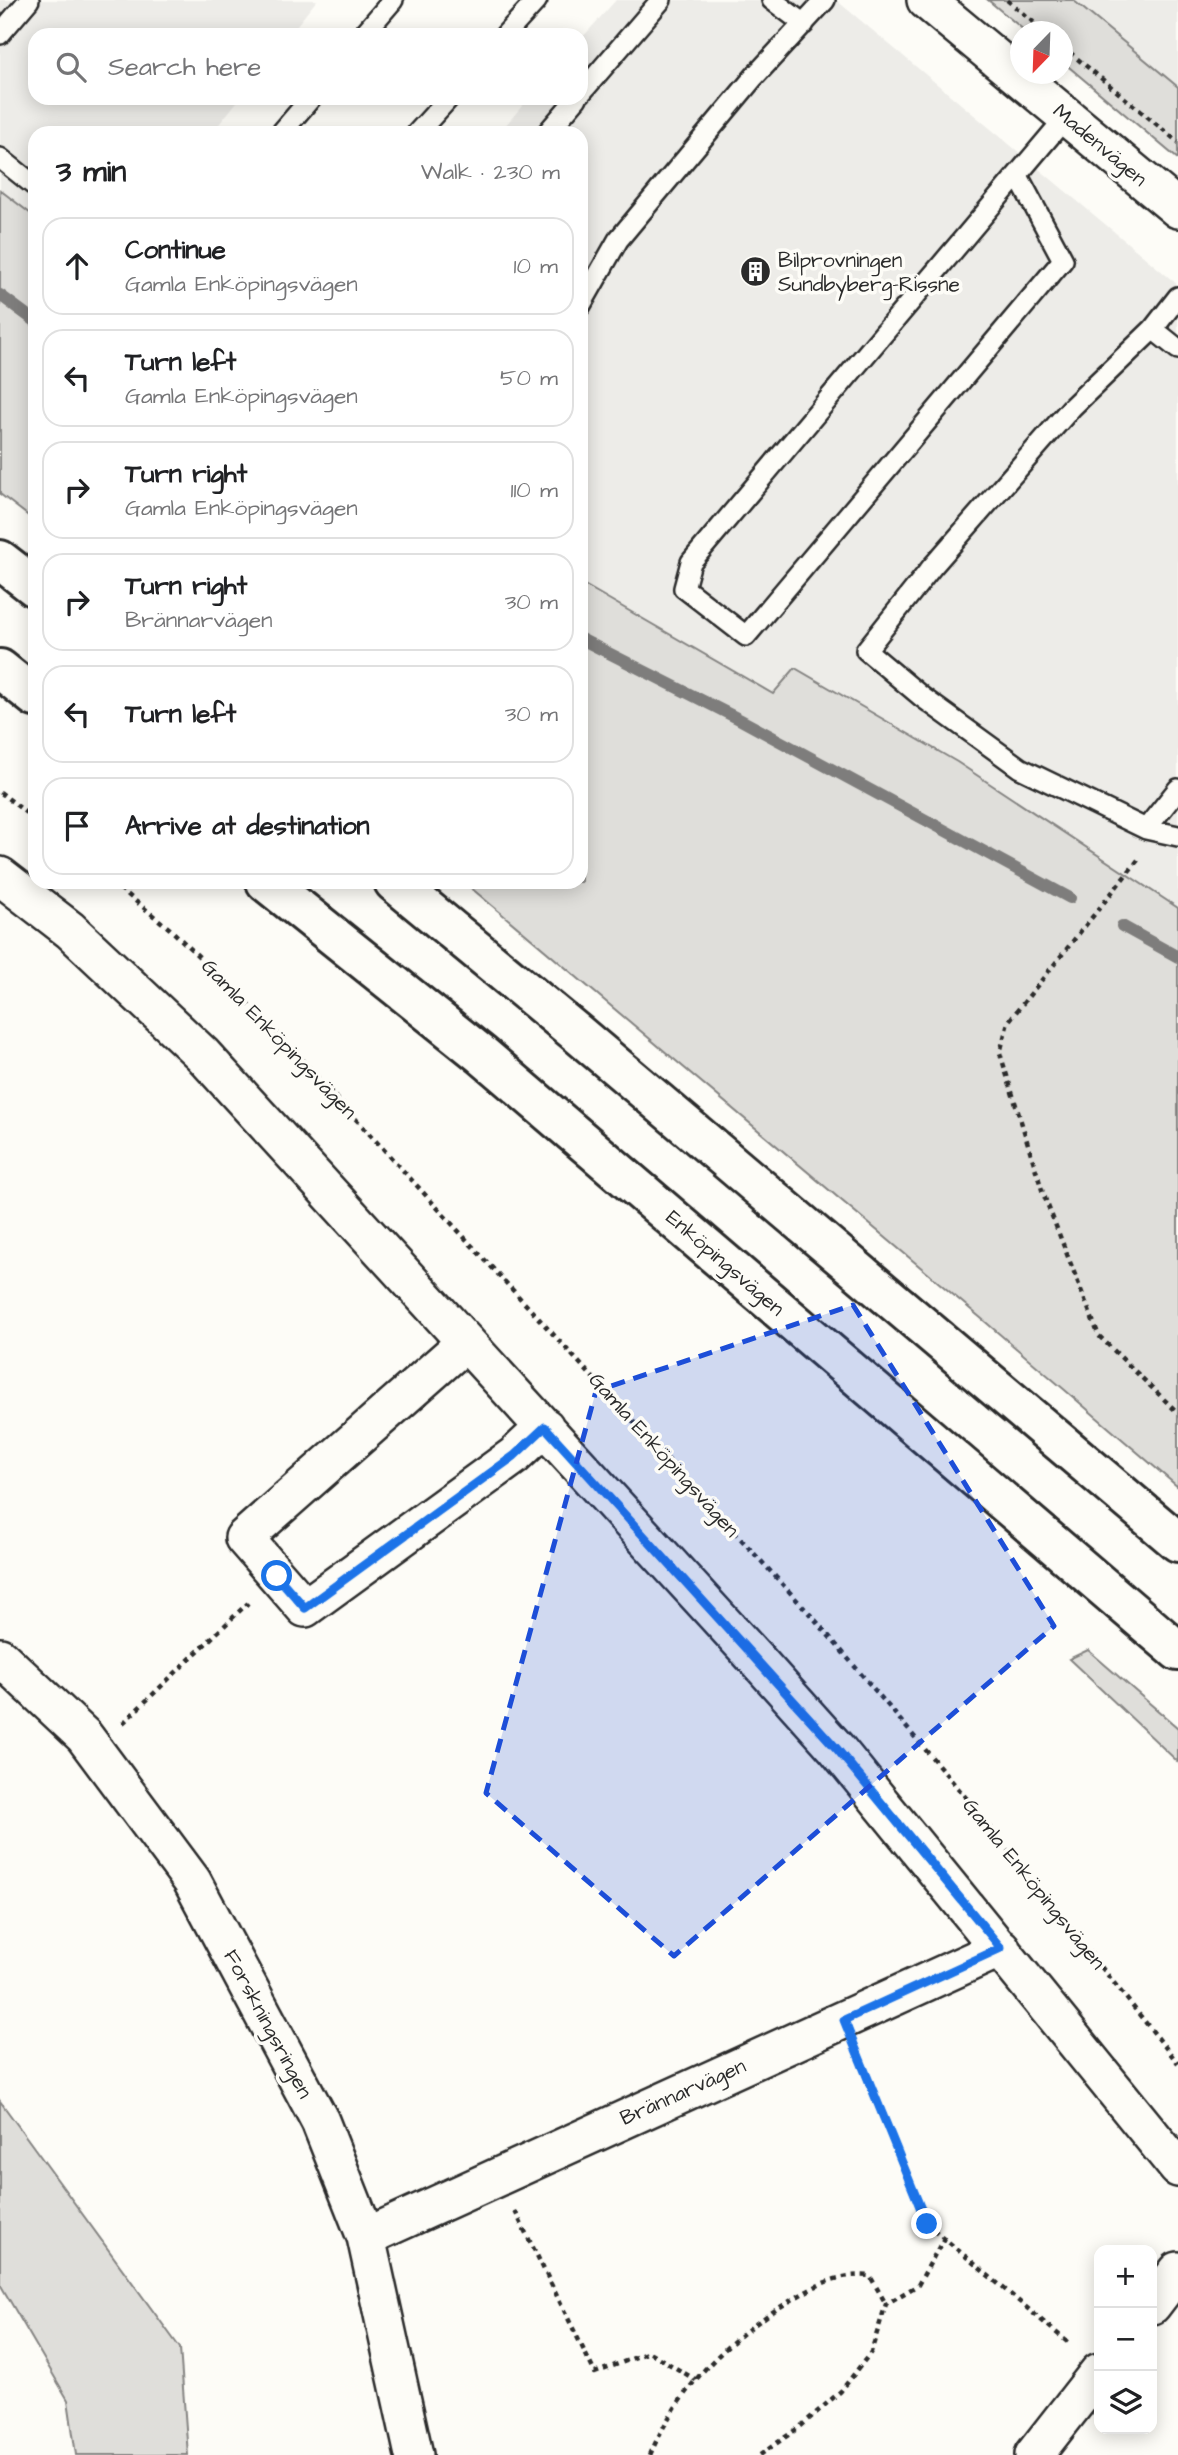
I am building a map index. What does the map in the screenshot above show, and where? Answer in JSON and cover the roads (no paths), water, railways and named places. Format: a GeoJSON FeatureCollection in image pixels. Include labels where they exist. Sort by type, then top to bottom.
{"type":"FeatureCollection","features":[{"type":"Feature","properties":{"kind":"main road"},"geometry":{"type":"LineString","coordinates":[[0,560],[28,582]]}},
{"type":"Feature","properties":{"kind":"main road"},"geometry":{"type":"LineString","coordinates":[[0,669],[28,691]]}},
{"type":"Feature","properties":{"kind":"main road","name":"Enköpingsvägen"},"geometry":{"type":"LineString","coordinates":[[275,889],[482,1055],[1178,1651]]}},
{"type":"Feature","properties":{"kind":"main road"},"geometry":{"type":"LineString","coordinates":[[402,889],[600,1052],[1178,1542]]}},
{"type":"Feature","properties":{"kind":"street","name":"Madenvägen"},"geometry":{"type":"LineString","coordinates":[[926,0],[1178,209]]}},
{"type":"Feature","properties":{"kind":"street"},"geometry":{"type":"LineString","coordinates":[[0,876],[70,930],[202,1054],[545,1427],[837,1749],[1178,2168]]}},
{"type":"Feature","properties":{"kind":"street"},"geometry":{"type":"LineString","coordinates":[[466,1342],[244,1538],[305,1608],[514,1456],[545,1427]]}},
{"type":"Feature","properties":{"kind":"street","name":"Forskningsringen"},"geometry":{"type":"LineString","coordinates":[[0,1657],[84,1736],[192,1881],[320,2121],[366,2237],[414,2455]]}},
{"type":"Feature","properties":{"kind":"street","name":"Brännarvägen"},"geometry":{"type":"LineString","coordinates":[[366,2237],[1001,1948]]}},
{"type":"Feature","properties":{"kind":"street"},"geometry":{"type":"LineString","coordinates":[[1157,2298],[1178,2271]]}},
{"type":"Feature","properties":{"kind":"street"},"geometry":{"type":"LineString","coordinates":[[1034,2455],[1089,2362]]}},
{"type":"Feature","properties":{"kind":"lane"},"geometry":{"type":"LineString","coordinates":[[0,34],[29,0]]}},
{"type":"Feature","properties":{"kind":"lane"},"geometry":{"type":"LineString","coordinates":[[369,28],[393,0]]}},
{"type":"Feature","properties":{"kind":"lane"},"geometry":{"type":"LineString","coordinates":[[511,28],[537,0]]}},
{"type":"Feature","properties":{"kind":"lane"},"geometry":{"type":"LineString","coordinates":[[588,85],[661,0]]}},
{"type":"Feature","properties":{"kind":"lane"},"geometry":{"type":"LineString","coordinates":[[772,0],[804,24]]}},
{"type":"Feature","properties":{"kind":"lane"},"geometry":{"type":"LineString","coordinates":[[588,293],[618,240],[754,77],[825,0]]}},
{"type":"Feature","properties":{"kind":"lane"},"geometry":{"type":"LineString","coordinates":[[287,126],[305,105]]}},
{"type":"Feature","properties":{"kind":"lane"},"geometry":{"type":"LineString","coordinates":[[423,126],[443,105]]}},
{"type":"Feature","properties":{"kind":"lane"},"geometry":{"type":"LineString","coordinates":[[553,126],[571,105]]}},
{"type":"Feature","properties":{"kind":"lane"},"geometry":{"type":"LineString","coordinates":[[1018,176],[1063,260],[746,636],[684,588],[691,562],[1066,117]]}},
{"type":"Feature","properties":{"kind":"lane"},"geometry":{"type":"LineString","coordinates":[[0,158],[28,180]]}},
{"type":"Feature","properties":{"kind":"lane"},"geometry":{"type":"LineString","coordinates":[[1178,297],[1153,329],[1072,407],[932,568],[866,650],[922,697],[1020,768],[1161,832],[1178,789]]}},
{"type":"Feature","properties":{"kind":"lane"},"geometry":{"type":"LineString","coordinates":[[1153,329],[1178,349]]}},
{"type":"Feature","properties":{"kind":"waterway"},"geometry":{"type":"LineString","coordinates":[[0,295],[28,316]]}},
{"type":"Feature","properties":{"kind":"waterway"},"geometry":{"type":"LineString","coordinates":[[588,643],[739,719],[1070,898]]}},
{"type":"Feature","properties":{"kind":"waterway"},"geometry":{"type":"LineString","coordinates":[[1122,926],[1178,957]]}},
{"type":"Feature","properties":{"kind":"place","name":"Bilprovningen Sundbyberg-Rissne"},"geometry":{"type":"Point","coordinates":[755,272]}}]}
